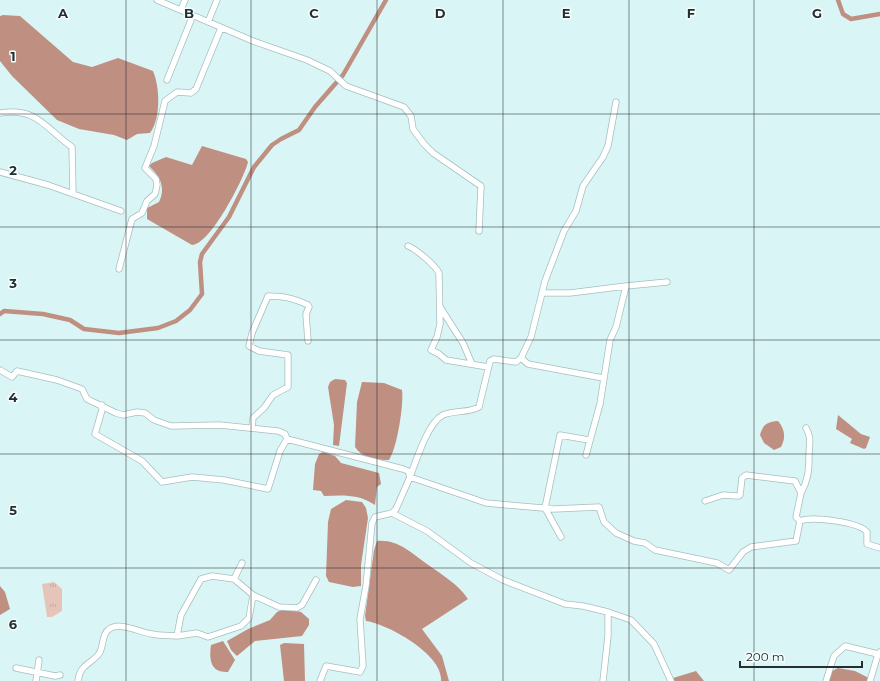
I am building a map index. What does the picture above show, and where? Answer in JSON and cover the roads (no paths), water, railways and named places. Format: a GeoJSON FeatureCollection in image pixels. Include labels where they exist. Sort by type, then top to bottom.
{"type":"FeatureCollection","features":[{"type":"Feature","properties":{"kind":"street"},"geometry":{"type":"LineString","coordinates":[[157,0],[253,41],[307,60],[330,71],[346,86],[404,107],[411,116],[413,129],[424,144],[433,153],[481,186],[479,231]]}},
{"type":"Feature","properties":{"kind":"street"},"geometry":{"type":"LineString","coordinates":[[181,10],[185,0]]}},
{"type":"Feature","properties":{"kind":"street"},"geometry":{"type":"LineString","coordinates":[[208,22],[217,0]]}},
{"type":"Feature","properties":{"kind":"street"},"geometry":{"type":"LineString","coordinates":[[167,80],[193,15]]}},
{"type":"Feature","properties":{"kind":"street"},"geometry":{"type":"LineString","coordinates":[[120,269],[132,219],[142,213],[147,201],[154,194],[157,185],[156,179],[145,168],[154,146],[165,101],[177,92],[191,93],[196,90],[222,28]]}},
{"type":"Feature","properties":{"kind":"street"},"geometry":{"type":"LineString","coordinates":[[320,681],[326,666],[360,672],[363,666],[360,619],[366,586],[372,523],[375,517],[392,513],[396,509],[430,430],[439,418],[455,412],[480,407],[488,367],[492,359],[513,362],[521,358],[531,337],[542,293],[564,231],[576,211],[583,186],[605,154],[608,146],[616,102]]}},
{"type":"Feature","properties":{"kind":"street"},"geometry":{"type":"LineString","coordinates":[[0,113],[29,113],[43,122],[72,147],[73,194]]}},
{"type":"Feature","properties":{"kind":"street"},"geometry":{"type":"LineString","coordinates":[[0,172],[73,194],[121,211]]}},
{"type":"Feature","properties":{"kind":"street"},"geometry":{"type":"LineString","coordinates":[[408,246],[415,249],[436,268],[439,273],[440,324],[437,337],[431,350],[446,360],[488,367]]}},
{"type":"Feature","properties":{"kind":"street"},"geometry":{"type":"LineString","coordinates":[[542,293],[570,293],[667,282]]}},
{"type":"Feature","properties":{"kind":"street"},"geometry":{"type":"LineString","coordinates":[[586,455],[600,404],[610,340],[616,327],[626,286]]}},
{"type":"Feature","properties":{"kind":"street"},"geometry":{"type":"LineString","coordinates":[[252,428],[253,418],[264,408],[273,395],[288,387],[288,355],[259,351],[249,346],[252,333],[268,296],[274,294],[291,298],[308,305],[309,308],[306,314],[308,342]]}},
{"type":"Feature","properties":{"kind":"street"},"geometry":{"type":"LineString","coordinates":[[440,306],[463,343],[472,364]]}},
{"type":"Feature","properties":{"kind":"street"},"geometry":{"type":"LineString","coordinates":[[521,358],[528,364],[603,378]]}},
{"type":"Feature","properties":{"kind":"street"},"geometry":{"type":"LineString","coordinates":[[0,370],[12,377],[17,371],[57,380],[82,389],[87,399],[123,415],[137,412],[145,413],[154,420],[172,426],[220,425],[278,431],[286,434],[288,439],[403,469],[408,471],[410,477]]}},
{"type":"Feature","properties":{"kind":"street"},"geometry":{"type":"LineString","coordinates":[[102,405],[95,434],[142,461],[162,482],[192,476],[224,480],[268,489],[270,487],[280,450],[288,439]]}},
{"type":"Feature","properties":{"kind":"street"},"geometry":{"type":"LineString","coordinates":[[800,521],[796,517],[801,493],[809,477],[810,468],[811,440],[806,428]]}},
{"type":"Feature","properties":{"kind":"street"},"geometry":{"type":"LineString","coordinates":[[561,537],[546,508],[560,436],[589,440]]}},
{"type":"Feature","properties":{"kind":"street"},"geometry":{"type":"LineString","coordinates":[[705,501],[723,495],[740,495],[742,478],[746,475],[795,481],[801,493]]}},
{"type":"Feature","properties":{"kind":"street"},"geometry":{"type":"LineString","coordinates":[[410,477],[486,503],[574,509],[599,507],[604,522],[616,533],[634,541],[645,543],[655,550],[717,563],[729,570],[743,552],[751,547],[796,541],[800,521]]}},
{"type":"Feature","properties":{"kind":"street"},"geometry":{"type":"LineString","coordinates":[[392,513],[427,531],[471,563],[503,580],[565,604],[583,606],[608,612],[631,620],[654,644],[671,681]]}},
{"type":"Feature","properties":{"kind":"street"},"geometry":{"type":"LineString","coordinates":[[800,521],[822,520],[857,526],[867,532],[867,544],[880,548]]}},
{"type":"Feature","properties":{"kind":"street"},"geometry":{"type":"LineString","coordinates":[[234,579],[242,563]]}},
{"type":"Feature","properties":{"kind":"street"},"geometry":{"type":"LineString","coordinates":[[177,636],[182,615],[201,579],[212,576],[234,579],[253,595],[279,607],[297,608],[302,605],[316,580]]}},
{"type":"Feature","properties":{"kind":"street"},"geometry":{"type":"LineString","coordinates":[[78,681],[79,674],[86,663],[99,655],[106,631],[112,627],[131,628],[151,634],[177,636],[197,633],[208,637],[241,626],[249,618],[253,595]]}},
{"type":"Feature","properties":{"kind":"street"},"geometry":{"type":"LineString","coordinates":[[603,681],[608,636],[608,612]]}},
{"type":"Feature","properties":{"kind":"street"},"geometry":{"type":"LineString","coordinates":[[826,681],[834,656],[845,646],[879,653],[870,681]]}},
{"type":"Feature","properties":{"kind":"street"},"geometry":{"type":"LineString","coordinates":[[36,681],[40,660]]}},
{"type":"Feature","properties":{"kind":"street"},"geometry":{"type":"LineString","coordinates":[[16,668],[55,676],[60,675]]}},
{"type":"Feature","properties":{"kind":"waterway"},"geometry":{"type":"LineString","coordinates":[[0,314],[4,311],[43,314],[70,320],[84,329],[119,333],[158,328],[176,321],[190,310],[202,294],[200,262],[202,254],[229,217],[254,167],[272,145],[299,130],[315,107],[343,75],[386,0]]}},
{"type":"Feature","properties":{"kind":"waterway"},"geometry":{"type":"LineString","coordinates":[[838,0],[843,14],[851,19],[880,14]]}}]}
